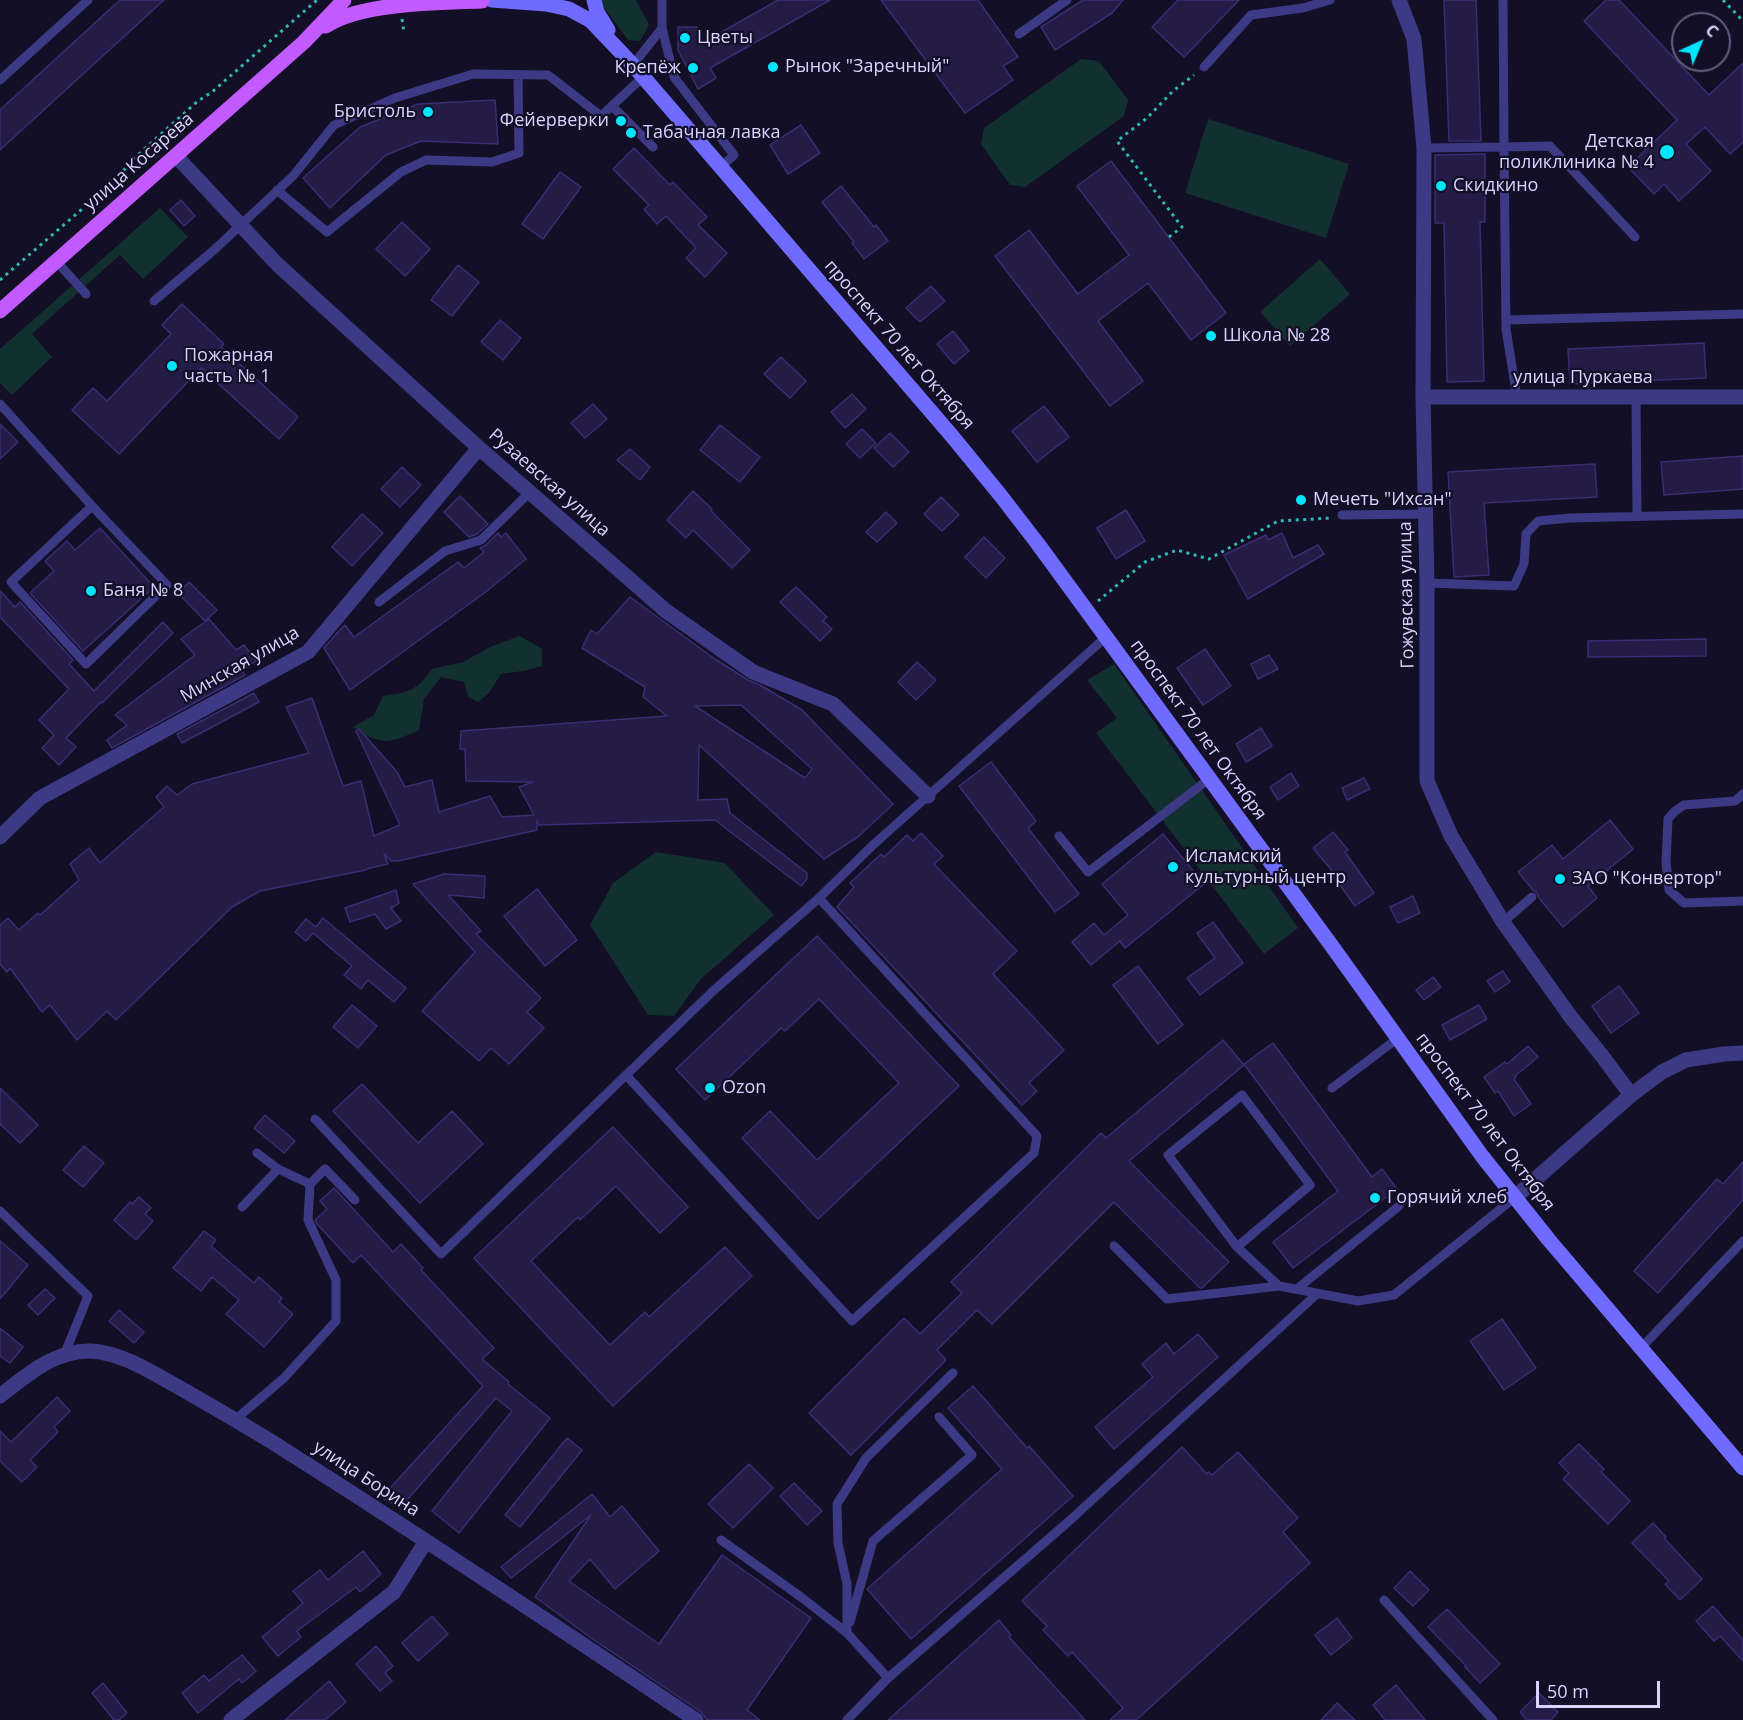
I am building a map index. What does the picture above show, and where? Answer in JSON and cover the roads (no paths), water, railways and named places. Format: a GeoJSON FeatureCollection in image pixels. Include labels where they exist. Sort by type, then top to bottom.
{"type":"FeatureCollection","features":[{"type":"Feature","properties":{"kind":"main road","name":"улица Косарева"},"geometry":{"type":"LineString","coordinates":[[0,311],[304,42],[344,0]]}},
{"type":"Feature","properties":{"kind":"main road","name":"улица Косарева"},"geometry":{"type":"LineString","coordinates":[[304,42],[332,22],[352,14],[436,2],[487,0]]}},
{"type":"Feature","properties":{"kind":"main road","name":"проспект 70 лет Октября"},"geometry":{"type":"LineString","coordinates":[[487,0],[546,4],[569,9],[591,21],[634,66],[952,436],[1001,495],[1106,637],[1514,1198],[1641,1348],[1740,1460]]}},
{"type":"Feature","properties":{"kind":"main road","name":"проспект 70 лет Октября"},"geometry":{"type":"LineString","coordinates":[[594,0],[597,12],[634,66]]}},
{"type":"Feature","properties":{"kind":"street","name":"Гожувская улица"},"geometry":{"type":"LineString","coordinates":[[1399,0],[1414,39],[1424,148],[1423,397],[1427,583],[1427,781],[1451,836],[1503,922],[1570,1016],[1631,1095]]}},
{"type":"Feature","properties":{"kind":"street","name":"Рузаевская улица"},"geometry":{"type":"LineString","coordinates":[[176,156],[276,264],[479,448],[676,618],[753,672],[833,704],[928,796]]}},
{"type":"Feature","properties":{"kind":"street","name":"улица Пуркаева"},"geometry":{"type":"LineString","coordinates":[[1423,397],[1743,397]]}},
{"type":"Feature","properties":{"kind":"street","name":"Минская улица"},"geometry":{"type":"LineString","coordinates":[[0,837],[40,798],[308,652],[479,448]]}},
{"type":"Feature","properties":{"kind":"street"},"geometry":{"type":"LineString","coordinates":[[1514,1198],[1631,1095],[1662,1072],[1686,1060],[1743,1053]]}},
{"type":"Feature","properties":{"kind":"street","name":"улица Борина"},"geometry":{"type":"LineString","coordinates":[[0,1396],[36,1368],[65,1353],[91,1351],[111,1354],[141,1366],[236,1419],[402,1524],[696,1720]]}},
{"type":"Feature","properties":{"kind":"street"},"geometry":{"type":"LineString","coordinates":[[231,1720],[394,1592],[426,1541]]}},
{"type":"Feature","properties":{"kind":"lane"},"geometry":{"type":"LineString","coordinates":[[0,80],[88,0]]}},
{"type":"Feature","properties":{"kind":"lane"},"geometry":{"type":"LineString","coordinates":[[662,0],[662,28],[674,77],[734,155],[721,167]]}},
{"type":"Feature","properties":{"kind":"lane"},"geometry":{"type":"LineString","coordinates":[[1019,34],[1067,0]]}},
{"type":"Feature","properties":{"kind":"lane"},"geometry":{"type":"LineString","coordinates":[[1204,67],[1251,15],[1303,8],[1330,0]]}},
{"type":"Feature","properties":{"kind":"lane"},"geometry":{"type":"LineString","coordinates":[[1503,0],[1506,329],[1517,398]]}},
{"type":"Feature","properties":{"kind":"lane"},"geometry":{"type":"LineString","coordinates":[[154,301],[214,250],[293,176],[334,125],[396,98],[473,74],[548,75],[601,116],[612,106],[634,66],[662,28]]}},
{"type":"Feature","properties":{"kind":"lane"},"geometry":{"type":"LineString","coordinates":[[277,190],[327,232],[400,172],[426,160],[492,162],[519,153],[518,75]]}},
{"type":"Feature","properties":{"kind":"lane"},"geometry":{"type":"LineString","coordinates":[[612,106],[653,147]]}},
{"type":"Feature","properties":{"kind":"lane"},"geometry":{"type":"LineString","coordinates":[[1424,148],[1550,146],[1635,237]]}},
{"type":"Feature","properties":{"kind":"lane"},"geometry":{"type":"LineString","coordinates":[[56,261],[86,294]]}},
{"type":"Feature","properties":{"kind":"lane"},"geometry":{"type":"LineString","coordinates":[[1506,320],[1743,314]]}},
{"type":"Feature","properties":{"kind":"lane"},"geometry":{"type":"LineString","coordinates":[[1636,398],[1637,516]]}},
{"type":"Feature","properties":{"kind":"lane"},"geometry":{"type":"LineString","coordinates":[[0,405],[167,585],[86,664],[11,582],[92,506]]}},
{"type":"Feature","properties":{"kind":"lane"},"geometry":{"type":"LineString","coordinates":[[379,602],[445,551],[481,540],[530,492]]}},
{"type":"Feature","properties":{"kind":"lane"},"geometry":{"type":"LineString","coordinates":[[1342,515],[1426,514]]}},
{"type":"Feature","properties":{"kind":"lane"},"geometry":{"type":"LineString","coordinates":[[1427,583],[1514,586],[1524,564],[1526,534],[1538,521],[1570,518],[1743,514]]}},
{"type":"Feature","properties":{"kind":"lane"},"geometry":{"type":"LineString","coordinates":[[315,1119],[441,1254],[713,991],[819,898],[873,845],[1106,637]]}},
{"type":"Feature","properties":{"kind":"lane"},"geometry":{"type":"LineString","coordinates":[[1059,836],[1088,872],[1209,779]]}},
{"type":"Feature","properties":{"kind":"lane"},"geometry":{"type":"LineString","coordinates":[[1743,794],[1735,801],[1684,806],[1674,811],[1668,819],[1666,862],[1669,890],[1684,903],[1743,901]]}},
{"type":"Feature","properties":{"kind":"lane"},"geometry":{"type":"LineString","coordinates":[[1503,922],[1532,897]]}},
{"type":"Feature","properties":{"kind":"lane"},"geometry":{"type":"LineString","coordinates":[[626,1075],[852,1321],[1034,1153],[1037,1136],[819,898]]}},
{"type":"Feature","properties":{"kind":"lane"},"geometry":{"type":"LineString","coordinates":[[1332,1088],[1398,1038]]}},
{"type":"Feature","properties":{"kind":"lane"},"geometry":{"type":"LineString","coordinates":[[1237,1247],[1310,1185],[1242,1095],[1168,1155],[1237,1247],[1279,1286]]}},
{"type":"Feature","properties":{"kind":"lane"},"geometry":{"type":"LineString","coordinates":[[257,1152],[278,1169],[310,1184]]}},
{"type":"Feature","properties":{"kind":"lane"},"geometry":{"type":"LineString","coordinates":[[242,1208],[278,1169]]}},
{"type":"Feature","properties":{"kind":"lane"},"geometry":{"type":"LineString","coordinates":[[236,1419],[285,1377],[336,1321],[336,1280],[308,1220],[310,1184],[325,1169],[356,1200]]}},
{"type":"Feature","properties":{"kind":"lane"},"geometry":{"type":"LineString","coordinates":[[1114,1246],[1167,1299],[1279,1286],[1358,1300],[1394,1295],[1514,1198]]}},
{"type":"Feature","properties":{"kind":"lane"},"geometry":{"type":"LineString","coordinates":[[1298,1289],[1399,1206]]}},
{"type":"Feature","properties":{"kind":"lane"},"geometry":{"type":"LineString","coordinates":[[0,1211],[87,1296],[65,1353]]}},
{"type":"Feature","properties":{"kind":"lane"},"geometry":{"type":"LineString","coordinates":[[1641,1348],[1743,1241]]}},
{"type":"Feature","properties":{"kind":"lane"},"geometry":{"type":"LineString","coordinates":[[847,1720],[888,1678],[1068,1522],[1318,1293]]}},
{"type":"Feature","properties":{"kind":"lane"},"geometry":{"type":"LineString","coordinates":[[847,1633],[846,1584],[838,1544],[837,1504],[866,1458],[953,1373]]}},
{"type":"Feature","properties":{"kind":"lane"},"geometry":{"type":"LineString","coordinates":[[847,1633],[873,1542],[972,1455],[939,1417]]}},
{"type":"Feature","properties":{"kind":"lane"},"geometry":{"type":"LineString","coordinates":[[721,1540],[847,1633],[888,1678]]}},
{"type":"Feature","properties":{"kind":"lane"},"geometry":{"type":"LineString","coordinates":[[1384,1600],[1493,1720]]}},
{"type":"Feature","properties":{"kind":"place","name":"Цветы"},"geometry":{"type":"Point","coordinates":[685,38]}},
{"type":"Feature","properties":{"kind":"place","name":"Рынок \"Заречный\""},"geometry":{"type":"Point","coordinates":[773,67]}},
{"type":"Feature","properties":{"kind":"place","name":"Крепёж"},"geometry":{"type":"Point","coordinates":[693,68]}},
{"type":"Feature","properties":{"kind":"place","name":"Бристоль"},"geometry":{"type":"Point","coordinates":[428,112]}},
{"type":"Feature","properties":{"kind":"place","name":"Фейерверки"},"geometry":{"type":"Point","coordinates":[621,121]}},
{"type":"Feature","properties":{"kind":"place","name":"Табачная лавка"},"geometry":{"type":"Point","coordinates":[631,133]}},
{"type":"Feature","properties":{"kind":"place","name":"Детская поликлиника № 4"},"geometry":{"type":"Point","coordinates":[1667,152]}},
{"type":"Feature","properties":{"kind":"place","name":"Скидкино"},"geometry":{"type":"Point","coordinates":[1441,186]}},
{"type":"Feature","properties":{"kind":"place","name":"Школа № 28"},"geometry":{"type":"Point","coordinates":[1211,336]}},
{"type":"Feature","properties":{"kind":"place","name":"Пожарная часть № 1"},"geometry":{"type":"Point","coordinates":[172,366]}},
{"type":"Feature","properties":{"kind":"place","name":"Мечеть \"Ихсан\""},"geometry":{"type":"Point","coordinates":[1301,500]}},
{"type":"Feature","properties":{"kind":"place","name":"Баня № 8"},"geometry":{"type":"Point","coordinates":[91,591]}},
{"type":"Feature","properties":{"kind":"place","name":"Исламский культурный центр"},"geometry":{"type":"Point","coordinates":[1173,867]}},
{"type":"Feature","properties":{"kind":"place","name":"ЗАО \"Конвертор\""},"geometry":{"type":"Point","coordinates":[1560,879]}},
{"type":"Feature","properties":{"kind":"place","name":"Ozon"},"geometry":{"type":"Point","coordinates":[710,1088]}},
{"type":"Feature","properties":{"kind":"place","name":"Горячий хлеб"},"geometry":{"type":"Point","coordinates":[1375,1198]}}]}
